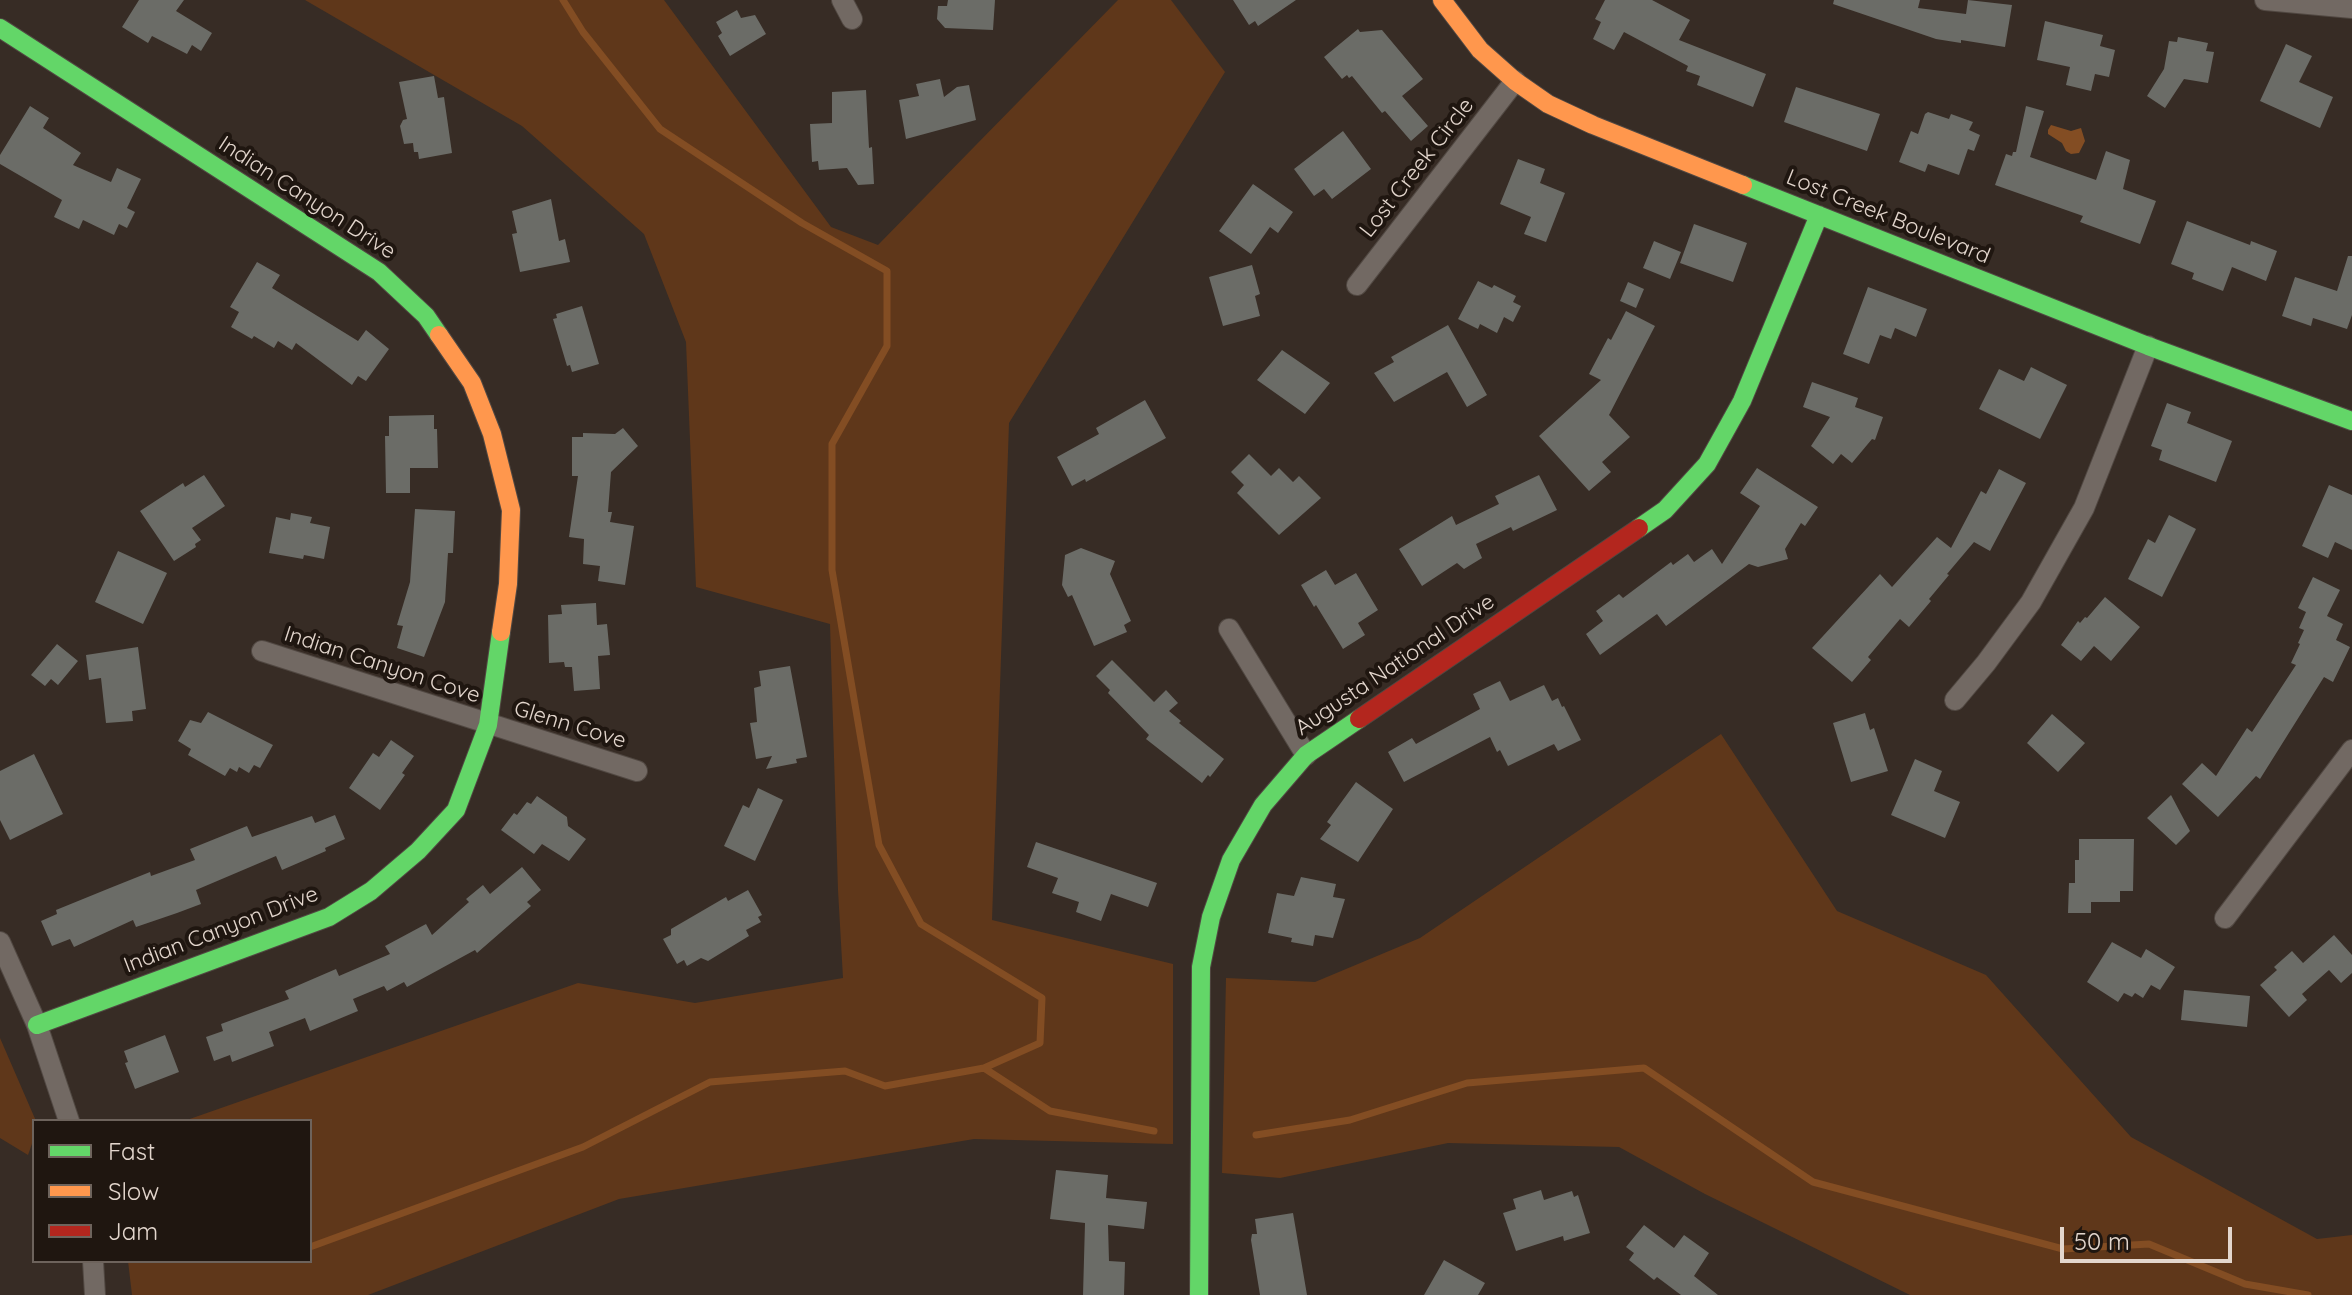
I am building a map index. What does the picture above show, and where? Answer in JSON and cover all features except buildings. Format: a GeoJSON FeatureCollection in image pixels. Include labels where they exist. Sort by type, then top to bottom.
{"type":"FeatureCollection","features":[{"type":"Feature","properties":{"kind":"street","name":"Lost Creek Boulevard"},"geometry":{"type":"LineString","coordinates":[[1442,0],[1480,50],[1515,81],[1548,104],[1593,125],[2148,346],[2352,421]]}},
{"type":"Feature","properties":{"kind":"street"},"geometry":{"type":"LineString","coordinates":[[2265,0],[2352,8]]}},
{"type":"Feature","properties":{"kind":"street","name":"Indian Canyon Drive"},"geometry":{"type":"LineString","coordinates":[[0,28],[379,272],[426,316],[472,383],[492,434],[511,510],[508,584],[488,725],[456,810],[418,851],[371,891],[329,917],[37,1025]]}},
{"type":"Feature","properties":{"kind":"street","name":"Lost Creek Circle"},"geometry":{"type":"LineString","coordinates":[[1357,285],[1515,81]]}},
{"type":"Feature","properties":{"kind":"street","name":"Augusta National Drive"},"geometry":{"type":"LineString","coordinates":[[1199,1295],[1201,967],[1211,917],[1231,860],[1263,805],[1306,755],[1665,510],[1707,464],[1742,401],[1819,215]]}},
{"type":"Feature","properties":{"kind":"street"},"geometry":{"type":"LineString","coordinates":[[1955,700],[2031,602],[2084,508],[2148,346]]}},
{"type":"Feature","properties":{"kind":"street"},"geometry":{"type":"LineString","coordinates":[[1229,629],[1306,755]]}},
{"type":"Feature","properties":{"kind":"street","name":"Indian Canyon Cove"},"geometry":{"type":"LineString","coordinates":[[262,651],[488,725]]}},
{"type":"Feature","properties":{"kind":"street","name":"Glenn Cove"},"geometry":{"type":"LineString","coordinates":[[488,725],[637,771]]}},
{"type":"Feature","properties":{"kind":"street"},"geometry":{"type":"LineString","coordinates":[[2225,918],[2352,750]]}},
{"type":"Feature","properties":{"kind":"street"},"geometry":{"type":"LineString","coordinates":[[0,942],[37,1025],[68,1119]]}},
{"type":"Feature","properties":{"kind":"street"},"geometry":{"type":"LineString","coordinates":[[93,1263],[95,1295]]}},
{"type":"Feature","properties":{"kind":"shaded area"},"geometry":{"type":"Polygon","coordinates":[[[305,0],[664,0],[831,227],[878,245],[1118,0],[1171,0],[1225,72],[1009,423],[992,920],[1173,964],[1173,1144],[974,1139],[619,1199],[368,1295],[132,1295],[128,1263],[312,1263],[312,1119],[190,1119],[578,983],[695,1003],[843,978],[830,624],[696,587],[686,342],[644,234],[522,126],[305,0]]]}},
{"type":"Feature","properties":{"kind":"shaded area"},"geometry":{"type":"Polygon","coordinates":[[[2051,125],[2071,131],[2081,128],[2085,141],[2079,153],[2066,151],[2062,143],[2048,134],[2051,125]]]}},
{"type":"Feature","properties":{"kind":"shaded area"},"geometry":{"type":"Polygon","coordinates":[[[1721,734],[1837,911],[1986,975],[2131,1137],[2317,1239],[2352,1235],[2352,1295],[1910,1295],[1705,1194],[1619,1147],[1448,1143],[1280,1178],[1222,1173],[1226,978],[1315,982],[1420,938],[1721,734]]]}},
{"type":"Feature","properties":{"kind":"shaded area"},"geometry":{"type":"Polygon","coordinates":[[[0,1038],[35,1119],[32,1119],[32,1144],[28,1155],[0,1138],[0,1038]]]}},
{"type":"Feature","properties":{"kind":"waterway"},"geometry":{"type":"LineString","coordinates":[[563,0],[583,32],[660,129],[802,223],[887,271],[887,346],[832,444],[832,570],[879,845],[921,924],[1042,998],[1040,1043],[984,1068]]}},
{"type":"Feature","properties":{"kind":"waterway"},"geometry":{"type":"LineString","coordinates":[[312,1246],[583,1147],[710,1082],[845,1071],[885,1086],[984,1068],[1050,1111],[1154,1131]]}},
{"type":"Feature","properties":{"kind":"waterway"},"geometry":{"type":"LineString","coordinates":[[1256,1135],[1350,1120],[1467,1083],[1644,1068],[1813,1182],[2063,1249],[2149,1244],[2245,1284],[2308,1295]]}},
{"type":"Feature","properties":{"kind":"traffic: fast"},"geometry":{"type":"LineString","coordinates":[[0,28],[379,272],[426,316],[439,335]]}},
{"type":"Feature","properties":{"kind":"traffic: fast"},"geometry":{"type":"LineString","coordinates":[[1743,185],[2148,346],[2352,421]]}},
{"type":"Feature","properties":{"kind":"traffic: fast"},"geometry":{"type":"LineString","coordinates":[[1639,528],[1665,510],[1707,464],[1742,401],[1819,215]]}},
{"type":"Feature","properties":{"kind":"traffic: fast"},"geometry":{"type":"LineString","coordinates":[[37,1025],[329,917],[371,891],[418,851],[456,810],[488,725],[501,632]]}},
{"type":"Feature","properties":{"kind":"traffic: fast"},"geometry":{"type":"LineString","coordinates":[[1199,1295],[1201,967],[1211,917],[1231,860],[1263,805],[1306,755],[1359,719]]}},
{"type":"Feature","properties":{"kind":"traffic: slow"},"geometry":{"type":"LineString","coordinates":[[1442,0],[1480,50],[1515,81],[1548,104],[1743,185]]}},
{"type":"Feature","properties":{"kind":"traffic: slow"},"geometry":{"type":"LineString","coordinates":[[439,335],[472,383],[492,434],[511,510],[508,584],[501,632]]}},
{"type":"Feature","properties":{"kind":"traffic: jam"},"geometry":{"type":"LineString","coordinates":[[1359,719],[1639,528]]}}]}
